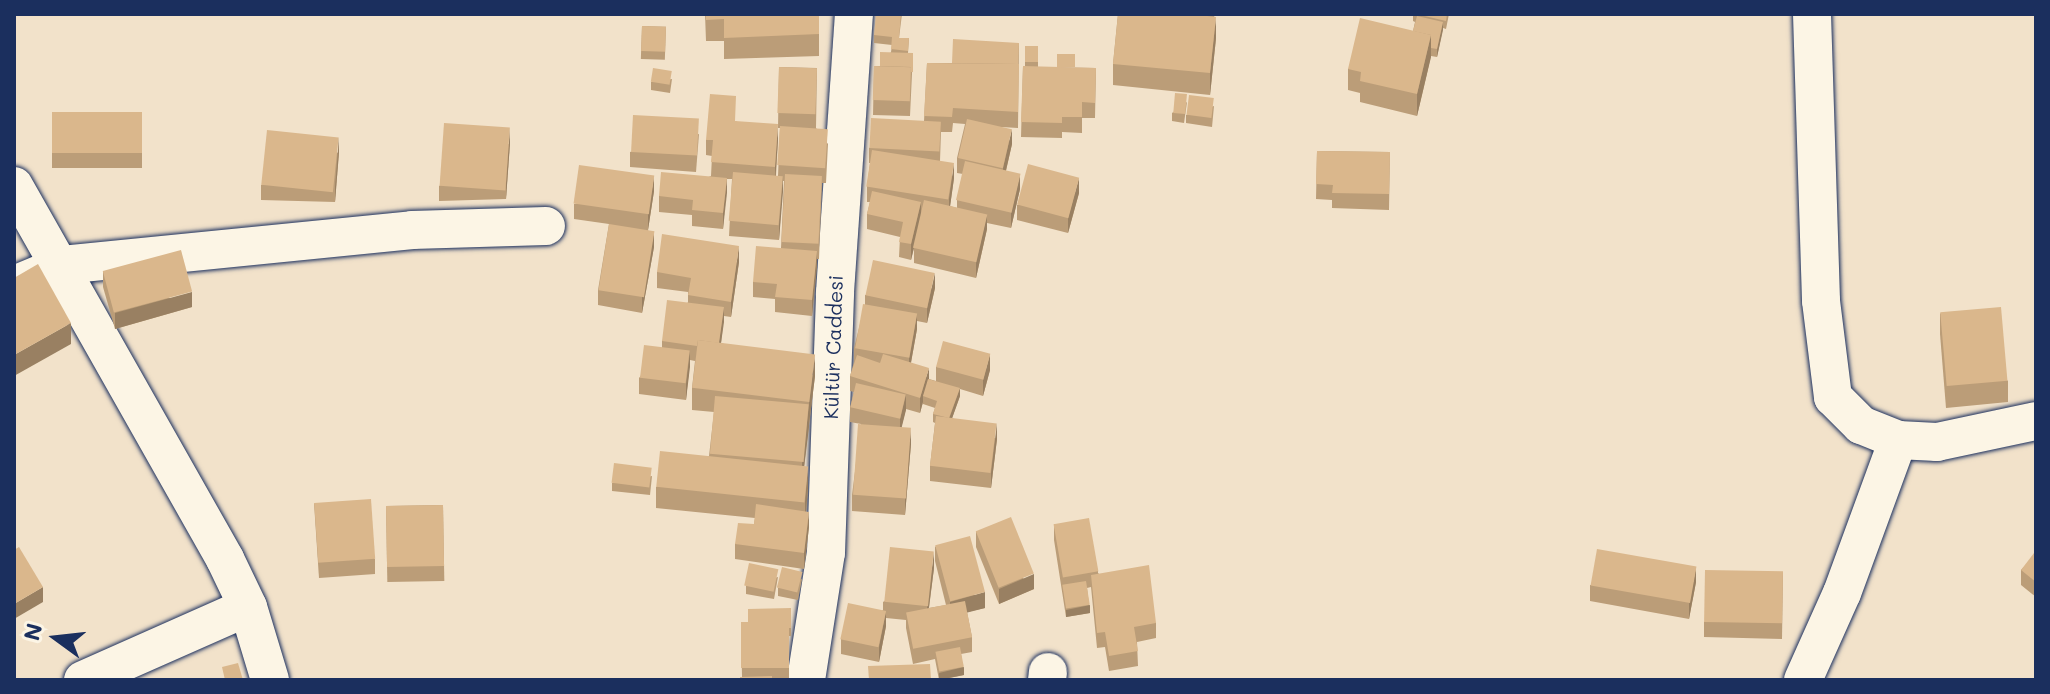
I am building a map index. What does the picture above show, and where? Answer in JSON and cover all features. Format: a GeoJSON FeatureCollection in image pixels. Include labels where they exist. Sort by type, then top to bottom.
{"type":"FeatureCollection","features":[{"type":"Feature","properties":{"kind":"street","name":"Kültür Caddesi"},"geometry":{"type":"LineString","coordinates":[[806,680],[826,553],[835,292],[854,14]]}},
{"type":"Feature","properties":{"kind":"street"},"geometry":{"type":"LineString","coordinates":[[1812,14],[1821,301],[1833,397],[1861,425],[1898,440],[1937,442],[2036,421]]}},
{"type":"Feature","properties":{"kind":"street"},"geometry":{"type":"LineString","coordinates":[[14,186],[62,265],[248,607],[270,680]]}},
{"type":"Feature","properties":{"kind":"street"},"geometry":{"type":"LineString","coordinates":[[14,285],[62,265],[412,230],[546,226]]}},
{"type":"Feature","properties":{"kind":"street"},"geometry":{"type":"LineString","coordinates":[[1803,680],[1842,593],[1898,440]]}},
{"type":"Feature","properties":{"kind":"street"},"geometry":{"type":"LineString","coordinates":[[83,680],[248,607]]}},
{"type":"Feature","properties":{"kind":"building"},"geometry":{"type":"Polygon","coordinates":[[[706,14],[819,14],[819,34],[724,38],[724,19],[706,20],[706,14]]]}},
{"type":"Feature","properties":{"kind":"building"},"geometry":{"type":"Polygon","coordinates":[[[876,14],[901,14],[899,38],[909,38],[908,51],[891,49],[892,37],[874,35],[876,14]]]}},
{"type":"Feature","properties":{"kind":"building"},"geometry":{"type":"Polygon","coordinates":[[[1118,14],[1216,17],[1210,73],[1113,64],[1118,14]]]}},
{"type":"Feature","properties":{"kind":"building"},"geometry":{"type":"Polygon","coordinates":[[[1416,14],[1447,14],[1446,21],[1416,14]]]}},
{"type":"Feature","properties":{"kind":"building"},"geometry":{"type":"Polygon","coordinates":[[[1417,16],[1443,22],[1437,49],[1431,48],[1431,35],[1413,31],[1417,16]]]}},
{"type":"Feature","properties":{"kind":"building"},"geometry":{"type":"Polygon","coordinates":[[[1360,18],[1431,35],[1417,94],[1360,81],[1361,72],[1348,69],[1360,18]]]}},
{"type":"Feature","properties":{"kind":"building"},"geometry":{"type":"Polygon","coordinates":[[[642,26],[666,27],[665,52],[641,51],[642,26]]]}},
{"type":"Feature","properties":{"kind":"building"},"geometry":{"type":"Polygon","coordinates":[[[953,39],[1019,43],[1018,64],[952,63],[953,39]]]}},
{"type":"Feature","properties":{"kind":"building"},"geometry":{"type":"Polygon","coordinates":[[[1025,46],[1038,46],[1038,62],[1025,62],[1025,46]]]}},
{"type":"Feature","properties":{"kind":"building"},"geometry":{"type":"Polygon","coordinates":[[[880,52],[913,53],[913,72],[911,67],[880,66],[880,52]]]}},
{"type":"Feature","properties":{"kind":"building"},"geometry":{"type":"Polygon","coordinates":[[[1057,54],[1075,54],[1075,67],[1057,67],[1057,54]]]}},
{"type":"Feature","properties":{"kind":"building"},"geometry":{"type":"Polygon","coordinates":[[[927,63],[1019,64],[1018,112],[953,108],[952,117],[924,116],[927,63]]]}},
{"type":"Feature","properties":{"kind":"building"},"geometry":{"type":"Polygon","coordinates":[[[874,66],[911,67],[910,101],[873,100],[874,66]]]}},
{"type":"Feature","properties":{"kind":"building"},"geometry":{"type":"Polygon","coordinates":[[[1023,66],[1096,68],[1095,103],[1082,102],[1082,117],[1062,117],[1062,123],[1021,122],[1023,66]]]}},
{"type":"Feature","properties":{"kind":"building"},"geometry":{"type":"Polygon","coordinates":[[[779,67],[817,68],[815,114],[777,113],[779,67]]]}},
{"type":"Feature","properties":{"kind":"building"},"geometry":{"type":"Polygon","coordinates":[[[653,68],[672,71],[670,85],[651,82],[653,68]]]}},
{"type":"Feature","properties":{"kind":"building"},"geometry":{"type":"Polygon","coordinates":[[[1175,93],[1187,94],[1185,114],[1173,113],[1175,93]]]}},
{"type":"Feature","properties":{"kind":"building"},"geometry":{"type":"Polygon","coordinates":[[[710,94],[736,96],[735,121],[778,124],[775,167],[711,162],[713,140],[706,140],[710,94]]]}},
{"type":"Feature","properties":{"kind":"building"},"geometry":{"type":"Polygon","coordinates":[[[1189,95],[1214,98],[1211,118],[1187,115],[1189,95]]]}},
{"type":"Feature","properties":{"kind":"building"},"geometry":{"type":"Polygon","coordinates":[[[52,112],[142,112],[142,153],[52,153],[52,112]]]}},
{"type":"Feature","properties":{"kind":"building"},"geometry":{"type":"Polygon","coordinates":[[[633,115],[699,118],[697,155],[631,152],[633,115]]]}},
{"type":"Feature","properties":{"kind":"building"},"geometry":{"type":"Polygon","coordinates":[[[871,118],[941,122],[939,152],[869,148],[871,118]]]}},
{"type":"Feature","properties":{"kind":"building"},"geometry":{"type":"Polygon","coordinates":[[[967,119],[1012,129],[1003,168],[958,158],[967,119]]]}},
{"type":"Feature","properties":{"kind":"building"},"geometry":{"type":"Polygon","coordinates":[[[444,123],[510,128],[505,190],[440,186],[444,123]]]}},
{"type":"Feature","properties":{"kind":"building"},"geometry":{"type":"Polygon","coordinates":[[[780,126],[828,129],[825,168],[777,165],[780,126]]]}},
{"type":"Feature","properties":{"kind":"building"},"geometry":{"type":"Polygon","coordinates":[[[267,130],[339,138],[333,192],[261,185],[267,130]]]}},
{"type":"Feature","properties":{"kind":"building"},"geometry":{"type":"Polygon","coordinates":[[[872,150],[954,163],[948,200],[866,187],[872,150]]]}},
{"type":"Feature","properties":{"kind":"building"},"geometry":{"type":"Polygon","coordinates":[[[1317,151],[1390,152],[1389,194],[1332,193],[1333,185],[1316,184],[1317,151]]]}},
{"type":"Feature","properties":{"kind":"building"},"geometry":{"type":"Polygon","coordinates":[[[965,161],[1021,174],[1012,213],[956,200],[965,161]]]}},
{"type":"Feature","properties":{"kind":"building"},"geometry":{"type":"Polygon","coordinates":[[[1028,164],[1079,178],[1068,218],[1017,205],[1028,164]]]}},
{"type":"Feature","properties":{"kind":"building"},"geometry":{"type":"Polygon","coordinates":[[[579,165],[654,176],[649,214],[574,204],[579,165]]]}},
{"type":"Feature","properties":{"kind":"building"},"geometry":{"type":"Polygon","coordinates":[[[661,172],[727,178],[723,213],[692,210],[693,200],[659,196],[661,172]]]}},
{"type":"Feature","properties":{"kind":"building"},"geometry":{"type":"Polygon","coordinates":[[[733,172],[783,176],[779,225],[729,221],[733,172]]]}},
{"type":"Feature","properties":{"kind":"building"},"geometry":{"type":"Polygon","coordinates":[[[785,174],[822,176],[818,244],[781,242],[785,174]]]}},
{"type":"Feature","properties":{"kind":"building"},"geometry":{"type":"Polygon","coordinates":[[[872,191],[921,202],[911,244],[899,242],[903,222],[867,214],[872,191]]]}},
{"type":"Feature","properties":{"kind":"building"},"geometry":{"type":"Polygon","coordinates":[[[924,200],[987,215],[976,262],[913,248],[924,200]]]}},
{"type":"Feature","properties":{"kind":"building"},"geometry":{"type":"Polygon","coordinates":[[[609,224],[654,231],[644,297],[599,290],[609,224]]]}},
{"type":"Feature","properties":{"kind":"building"},"geometry":{"type":"Polygon","coordinates":[[[662,234],[739,246],[731,302],[688,295],[691,278],[657,272],[662,234]]]}},
{"type":"Feature","properties":{"kind":"building"},"geometry":{"type":"Polygon","coordinates":[[[756,246],[817,251],[812,300],[775,297],[777,284],[753,282],[756,246]]]}},
{"type":"Feature","properties":{"kind":"building"},"geometry":{"type":"Polygon","coordinates":[[[181,250],[192,292],[114,312],[103,271],[181,250]]]}},
{"type":"Feature","properties":{"kind":"building"},"geometry":{"type":"Polygon","coordinates":[[[873,260],[935,273],[927,308],[866,295],[873,260]]]}},
{"type":"Feature","properties":{"kind":"building"},"geometry":{"type":"Polygon","coordinates":[[[38,264],[71,323],[14,355],[14,278],[38,264]]]}},
{"type":"Feature","properties":{"kind":"building"},"geometry":{"type":"Polygon","coordinates":[[[667,300],[724,307],[719,343],[698,340],[697,346],[662,341],[667,300]]]}},
{"type":"Feature","properties":{"kind":"building"},"geometry":{"type":"Polygon","coordinates":[[[863,304],[917,314],[909,358],[855,348],[863,304]]]}},
{"type":"Feature","properties":{"kind":"building"},"geometry":{"type":"Polygon","coordinates":[[[2001,307],[2007,381],[1947,386],[1940,312],[2001,307]]]}},
{"type":"Feature","properties":{"kind":"building"},"geometry":{"type":"Polygon","coordinates":[[[698,340],[815,354],[809,402],[692,388],[698,340]]]}},
{"type":"Feature","properties":{"kind":"building"},"geometry":{"type":"Polygon","coordinates":[[[943,341],[990,354],[983,380],[936,367],[943,341]]]}},
{"type":"Feature","properties":{"kind":"building"},"geometry":{"type":"Polygon","coordinates":[[[644,345],[690,351],[686,383],[640,378],[644,345]]]}},
{"type":"Feature","properties":{"kind":"building"},"geometry":{"type":"Polygon","coordinates":[[[883,354],[929,368],[920,398],[850,376],[857,355],[880,363],[883,354]]]}},
{"type":"Feature","properties":{"kind":"building"},"geometry":{"type":"Polygon","coordinates":[[[928,379],[960,388],[949,418],[933,414],[937,401],[923,396],[928,379]]]}},
{"type":"Feature","properties":{"kind":"building"},"geometry":{"type":"Polygon","coordinates":[[[856,383],[906,394],[900,419],[850,407],[856,383]]]}},
{"type":"Feature","properties":{"kind":"building"},"geometry":{"type":"Polygon","coordinates":[[[715,396],[809,404],[804,462],[710,454],[715,396]]]}},
{"type":"Feature","properties":{"kind":"building"},"geometry":{"type":"Polygon","coordinates":[[[936,416],[997,423],[990,473],[930,466],[936,416]]]}},
{"type":"Feature","properties":{"kind":"building"},"geometry":{"type":"Polygon","coordinates":[[[858,424],[911,428],[906,499],[853,495],[858,424]]]}},
{"type":"Feature","properties":{"kind":"building"},"geometry":{"type":"Polygon","coordinates":[[[660,451],[808,467],[804,502],[656,487],[660,451]]]}},
{"type":"Feature","properties":{"kind":"building"},"geometry":{"type":"Polygon","coordinates":[[[614,463],[652,468],[649,487],[612,483],[614,463]]]}},
{"type":"Feature","properties":{"kind":"building"},"geometry":{"type":"Polygon","coordinates":[[[371,499],[375,559],[318,563],[314,503],[371,499]]]}},
{"type":"Feature","properties":{"kind":"building"},"geometry":{"type":"Polygon","coordinates":[[[756,504],[809,512],[804,553],[735,544],[738,523],[754,524],[756,504]]]}},
{"type":"Feature","properties":{"kind":"building"},"geometry":{"type":"Polygon","coordinates":[[[443,505],[444,566],[387,567],[386,506],[443,505]]]}},
{"type":"Feature","properties":{"kind":"building"},"geometry":{"type":"Polygon","coordinates":[[[1011,517],[1034,574],[999,588],[976,531],[1011,517]]]}},
{"type":"Feature","properties":{"kind":"building"},"geometry":{"type":"Polygon","coordinates":[[[1089,518],[1098,571],[1063,577],[1054,524],[1089,518]]]}},
{"type":"Feature","properties":{"kind":"building"},"geometry":{"type":"Polygon","coordinates":[[[970,536],[985,592],[950,601],[935,545],[970,536]]]}},
{"type":"Feature","properties":{"kind":"building"},"geometry":{"type":"Polygon","coordinates":[[[19,547],[43,587],[14,604],[14,550],[19,547]]]}},
{"type":"Feature","properties":{"kind":"building"},"geometry":{"type":"Polygon","coordinates":[[[890,547],[934,552],[928,606],[884,602],[890,547]]]}},
{"type":"Feature","properties":{"kind":"building"},"geometry":{"type":"Polygon","coordinates":[[[1597,549],[1696,567],[1690,603],[1591,585],[1597,549]]]}},
{"type":"Feature","properties":{"kind":"building"},"geometry":{"type":"Polygon","coordinates":[[[2036,554],[2036,582],[2021,570],[2036,554]]]}},
{"type":"Feature","properties":{"kind":"building"},"geometry":{"type":"Polygon","coordinates":[[[749,563],[778,569],[774,592],[744,585],[749,563]]]}},
{"type":"Feature","properties":{"kind":"building"},"geometry":{"type":"Polygon","coordinates":[[[1149,565],[1156,623],[1134,627],[1138,651],[1109,656],[1105,632],[1097,633],[1091,575],[1149,565]]]}},
{"type":"Feature","properties":{"kind":"building"},"geometry":{"type":"Polygon","coordinates":[[[782,567],[802,572],[797,592],[777,587],[782,567]]]}},
{"type":"Feature","properties":{"kind":"building"},"geometry":{"type":"Polygon","coordinates":[[[1705,570],[1783,571],[1782,623],[1704,622],[1705,570]]]}},
{"type":"Feature","properties":{"kind":"building"},"geometry":{"type":"Polygon","coordinates":[[[1086,581],[1090,605],[1066,608],[1062,585],[1086,581]]]}},
{"type":"Feature","properties":{"kind":"building"},"geometry":{"type":"Polygon","coordinates":[[[965,601],[972,637],[913,649],[906,612],[965,601]]]}},
{"type":"Feature","properties":{"kind":"building"},"geometry":{"type":"Polygon","coordinates":[[[848,603],[886,611],[878,647],[840,639],[848,603]]]}},
{"type":"Feature","properties":{"kind":"building"},"geometry":{"type":"Polygon","coordinates":[[[791,608],[791,628],[789,622],[748,623],[748,609],[791,608]]]}},
{"type":"Feature","properties":{"kind":"building"},"geometry":{"type":"Polygon","coordinates":[[[741,622],[789,622],[789,668],[741,668],[741,622]]]}},
{"type":"Feature","properties":{"kind":"building"},"geometry":{"type":"Polygon","coordinates":[[[960,647],[964,667],[939,671],[935,652],[960,647]]]}},
{"type":"Feature","properties":{"kind":"building"},"geometry":{"type":"Polygon","coordinates":[[[238,663],[243,680],[225,680],[222,667],[238,663]]]}},
{"type":"Feature","properties":{"kind":"building"},"geometry":{"type":"Polygon","coordinates":[[[930,664],[931,680],[869,680],[868,666],[930,664]]]}},
{"type":"Feature","properties":{"kind":"building"},"geometry":{"type":"Polygon","coordinates":[[[772,676],[772,680],[740,680],[740,677],[772,676]]]}}]}
